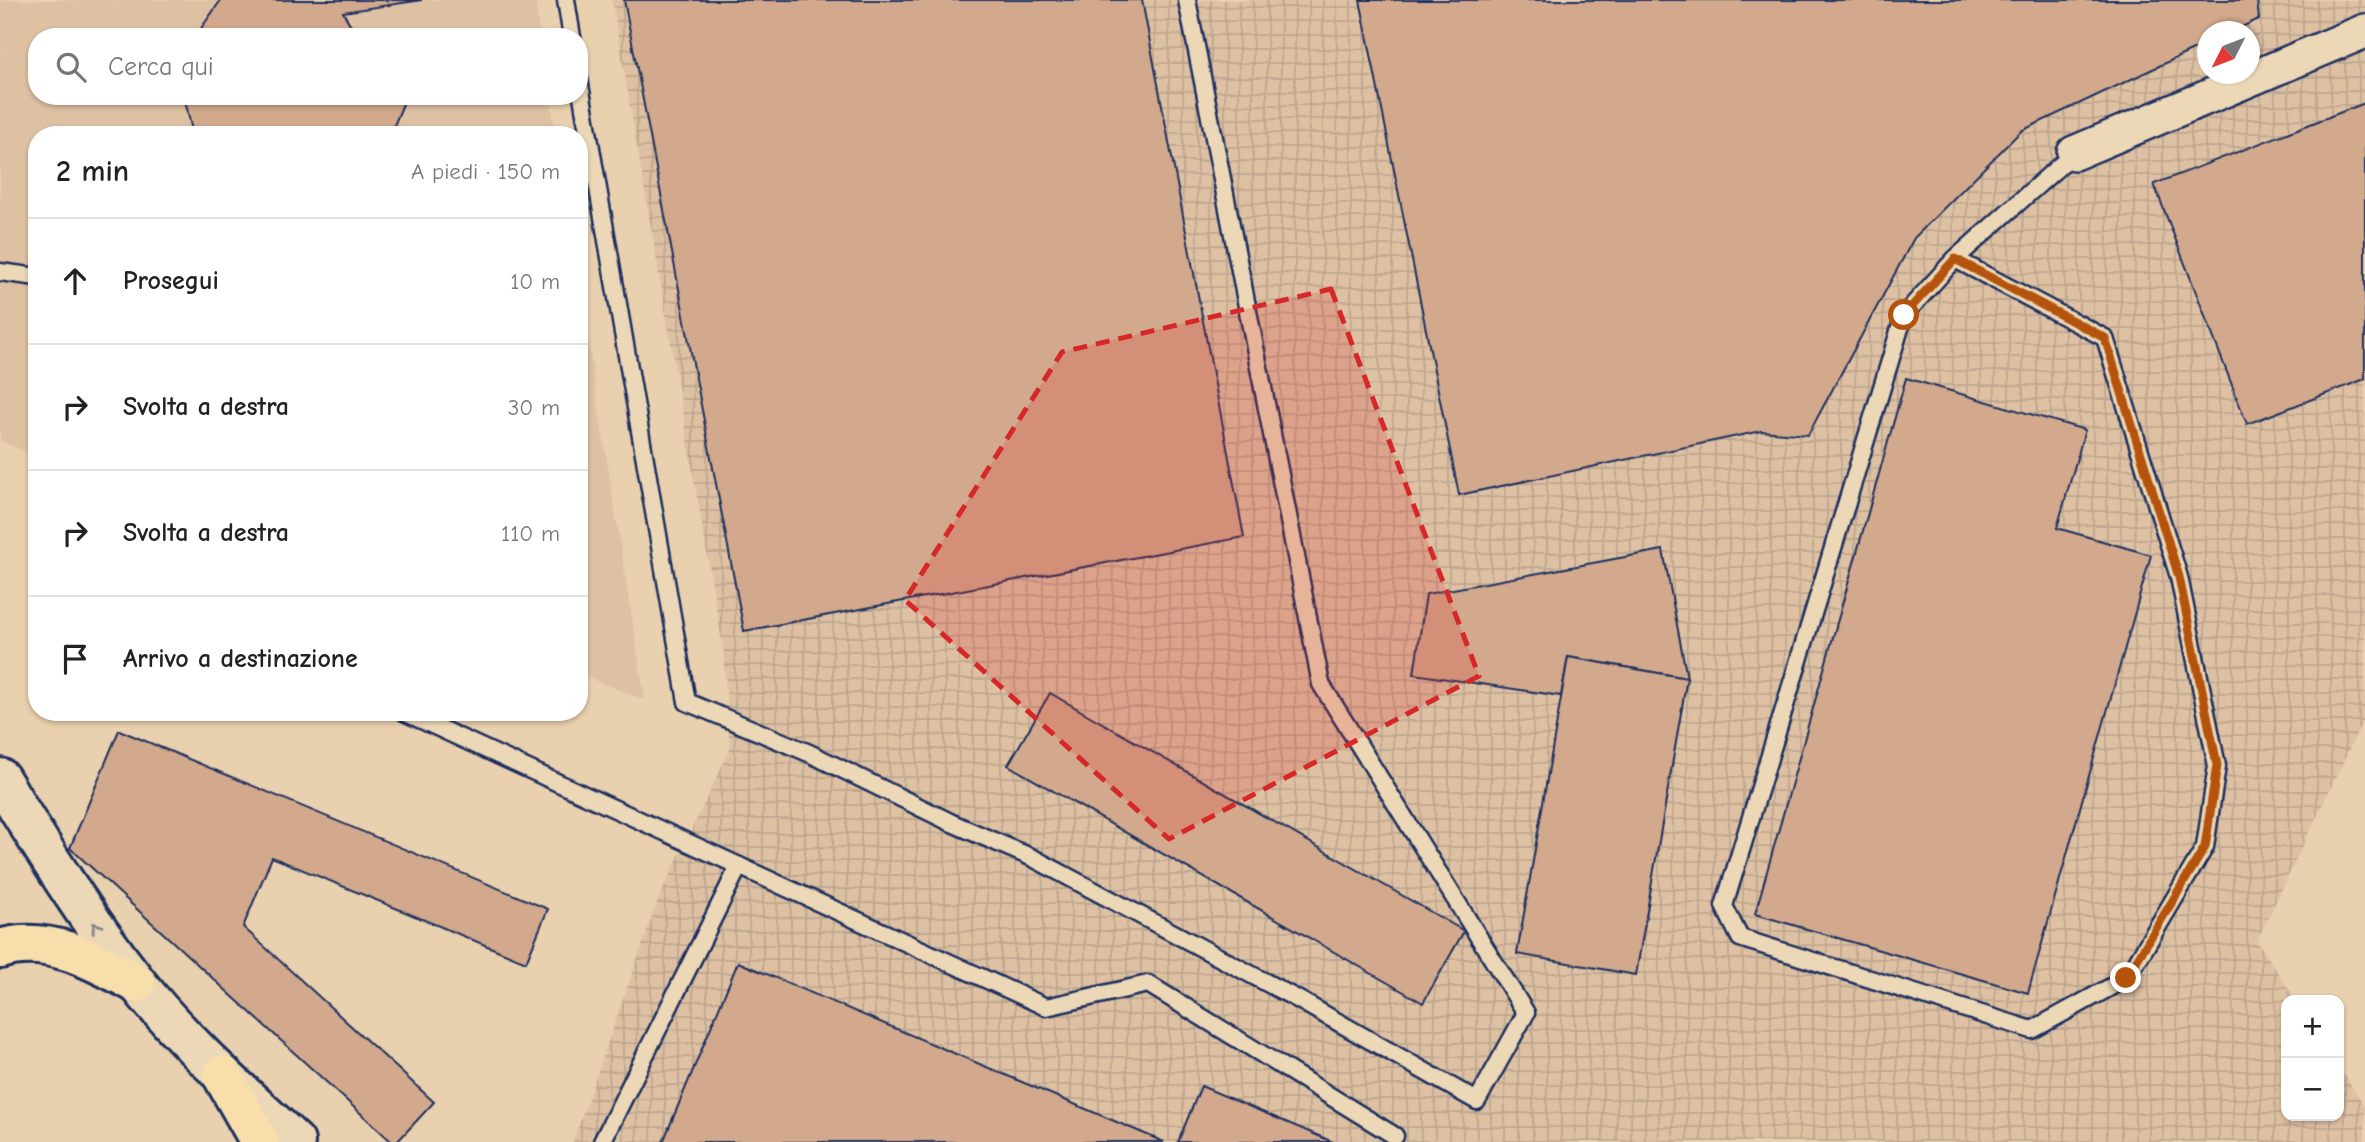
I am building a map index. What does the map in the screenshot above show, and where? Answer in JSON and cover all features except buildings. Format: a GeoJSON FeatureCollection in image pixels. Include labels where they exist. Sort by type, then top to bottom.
{"type":"FeatureCollection","features":[{"type":"Feature","properties":{"kind":"highway"},"geometry":{"type":"LineString","coordinates":[[0,948],[30,944],[72,952],[136,982]]}},
{"type":"Feature","properties":{"kind":"highway"},"geometry":{"type":"LineString","coordinates":[[222,1075],[260,1142]]}},
{"type":"Feature","properties":{"kind":"street"},"geometry":{"type":"LineString","coordinates":[[2074,153],[2365,31]]}},
{"type":"Feature","properties":{"kind":"street"},"geometry":{"type":"LineString","coordinates":[[0,778],[59,874],[136,982],[222,1075],[295,1142]]}},
{"type":"Feature","properties":{"kind":"lane"},"geometry":{"type":"LineString","coordinates":[[566,0],[571,28]]}},
{"type":"Feature","properties":{"kind":"lane"},"geometry":{"type":"LineString","coordinates":[[588,131],[687,702],[809,753],[952,823],[1032,858],[1298,1000],[1476,1101],[1526,1013],[1321,684],[1187,0]]}},
{"type":"Feature","properties":{"kind":"lane"},"geometry":{"type":"LineString","coordinates":[[584,105],[587,126]]}},
{"type":"Feature","properties":{"kind":"lane"},"geometry":{"type":"LineString","coordinates":[[1955,259],[2105,338],[2179,577],[2217,765],[2205,847],[2126,978],[2032,1030],[1740,938],[1724,906],[1904,315],[1955,259],[2074,153]]}},
{"type":"Feature","properties":{"kind":"lane"},"geometry":{"type":"LineString","coordinates":[[0,272],[28,276]]}},
{"type":"Feature","properties":{"kind":"lane"},"geometry":{"type":"LineString","coordinates":[[424,721],[1046,1007],[1148,984],[1395,1136]]}},
{"type":"Feature","properties":{"kind":"lane"},"geometry":{"type":"LineString","coordinates":[[602,1142],[740,866]]}},
{"type":"Feature","properties":{"kind":"highlighted area"},"geometry":{"type":"Polygon","coordinates":[[[1331,289],[1479,676],[1169,839],[905,600],[1062,352],[1331,289]]]}},
{"type":"Feature","properties":{"kind":"shaded area"},"geometry":{"type":"Polygon","coordinates":[[[0,0],[535,0],[539,28],[28,28],[28,105],[551,105],[555,126],[28,126],[28,452],[0,441],[0,0]]]}},
{"type":"Feature","properties":{"kind":"shaded area"},"geometry":{"type":"Polygon","coordinates":[[[612,0],[2365,0],[2365,716],[2257,941],[2293,995],[2281,995],[2281,1121],[2344,1121],[2344,1075],[2365,1107],[2365,1142],[573,1142],[658,900],[730,749],[723,647],[612,0]]]}},
{"type":"Feature","properties":{"kind":"shaded area"},"geometry":{"type":"Polygon","coordinates":[[[588,341],[645,700],[588,678],[588,341]]]}},
{"type":"Feature","properties":{"kind":"route"},"geometry":{"type":"LineString","coordinates":[[1904,315],[1955,259],[2105,338],[2179,577],[2217,765],[2205,847],[2126,978]]}}]}
